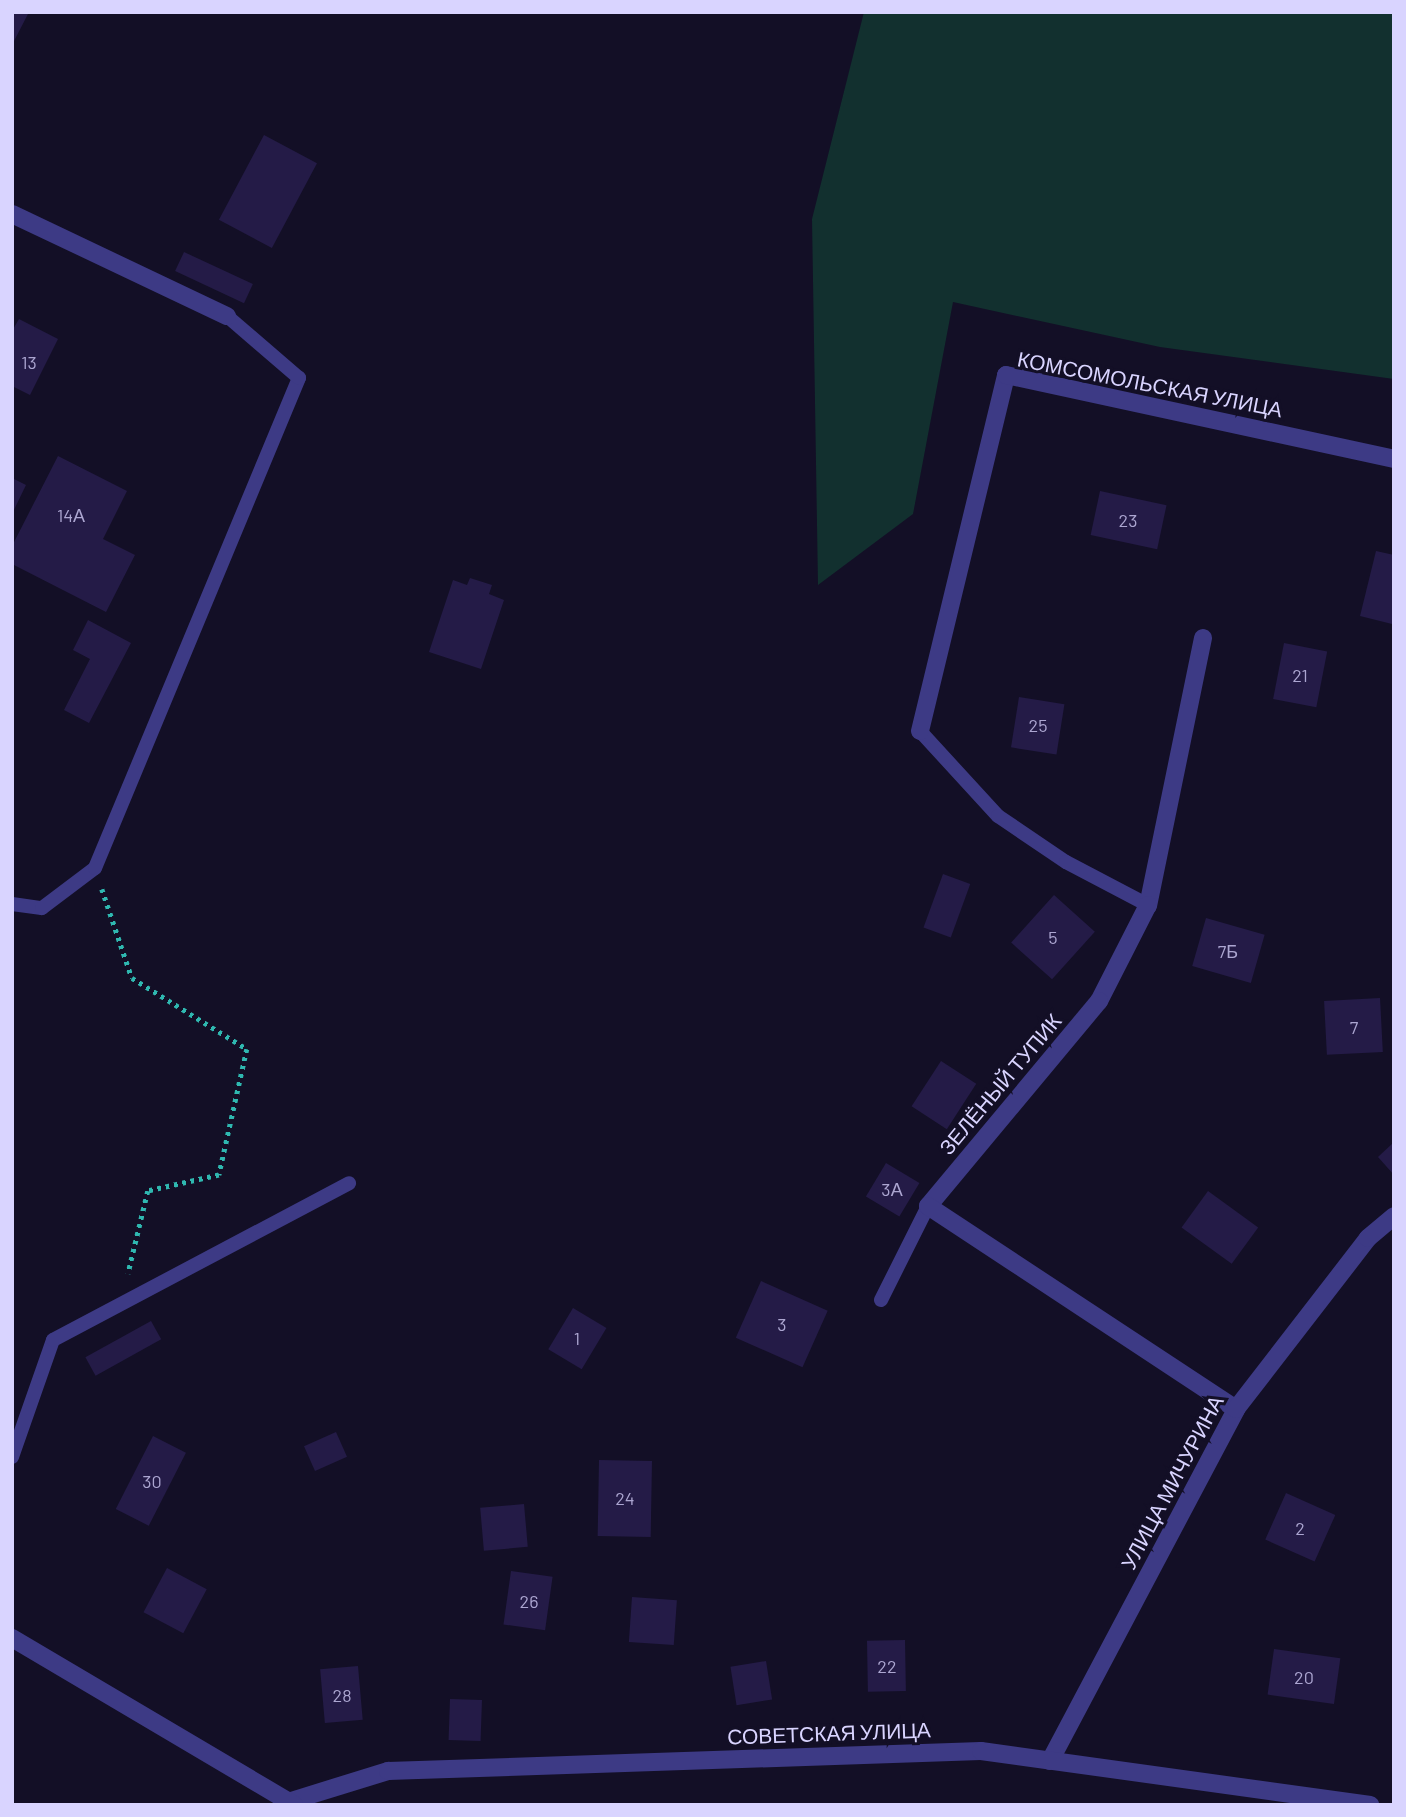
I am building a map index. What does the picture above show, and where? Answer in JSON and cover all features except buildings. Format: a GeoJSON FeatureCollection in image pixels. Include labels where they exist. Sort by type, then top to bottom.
{"type":"FeatureCollection","features":[{"type":"Feature","properties":{"kind":"street"},"geometry":{"type":"LineString","coordinates":[[12,214],[227,316]]}},
{"type":"Feature","properties":{"kind":"street","name":"КОМСОМОЛЬСКАЯ УЛИЦА"},"geometry":{"type":"LineString","coordinates":[[920,732],[1006,375],[1394,459]]}},
{"type":"Feature","properties":{"kind":"street","name":"ЗЕЛЁНЫЙ ТУПИК"},"geometry":{"type":"LineString","coordinates":[[928,1206],[1099,1001],[1148,905],[1203,638]]}},
{"type":"Feature","properties":{"kind":"street"},"geometry":{"type":"LineString","coordinates":[[928,1206],[1236,1409]]}},
{"type":"Feature","properties":{"kind":"street","name":"УЛИЦА МИЧУРИНА"},"geometry":{"type":"LineString","coordinates":[[1051,1760],[1236,1409],[1368,1238],[1394,1216]]}},
{"type":"Feature","properties":{"kind":"street"},"geometry":{"type":"LineString","coordinates":[[12,1638],[292,1803]]}},
{"type":"Feature","properties":{"kind":"street","name":"СОВЕТСКАЯ УЛИЦА"},"geometry":{"type":"LineString","coordinates":[[292,1803],[388,1771],[981,1751],[1370,1805]]}},
{"type":"Feature","properties":{"kind":"lane"},"geometry":{"type":"LineString","coordinates":[[12,904],[41,908],[95,868],[299,378],[227,316]]}},
{"type":"Feature","properties":{"kind":"lane"},"geometry":{"type":"LineString","coordinates":[[920,732],[999,816],[1066,862],[1148,905]]}},
{"type":"Feature","properties":{"kind":"lane"},"geometry":{"type":"LineString","coordinates":[[12,1457],[53,1340],[349,1183]]}},
{"type":"Feature","properties":{"kind":"lane"},"geometry":{"type":"LineString","coordinates":[[881,1300],[928,1206]]}},
{"type":"Feature","properties":{"kind":"path"},"geometry":{"type":"LineString","coordinates":[[95,868],[132,978],[247,1049],[219,1175],[148,1191],[121,1304]]}},
{"type":"Feature","properties":{"kind":"green space"},"geometry":{"type":"Polygon","coordinates":[[[864,12],[1394,12],[1394,379],[1160,347],[953,302],[913,514],[818,585],[812,219],[864,12]]]}}]}
